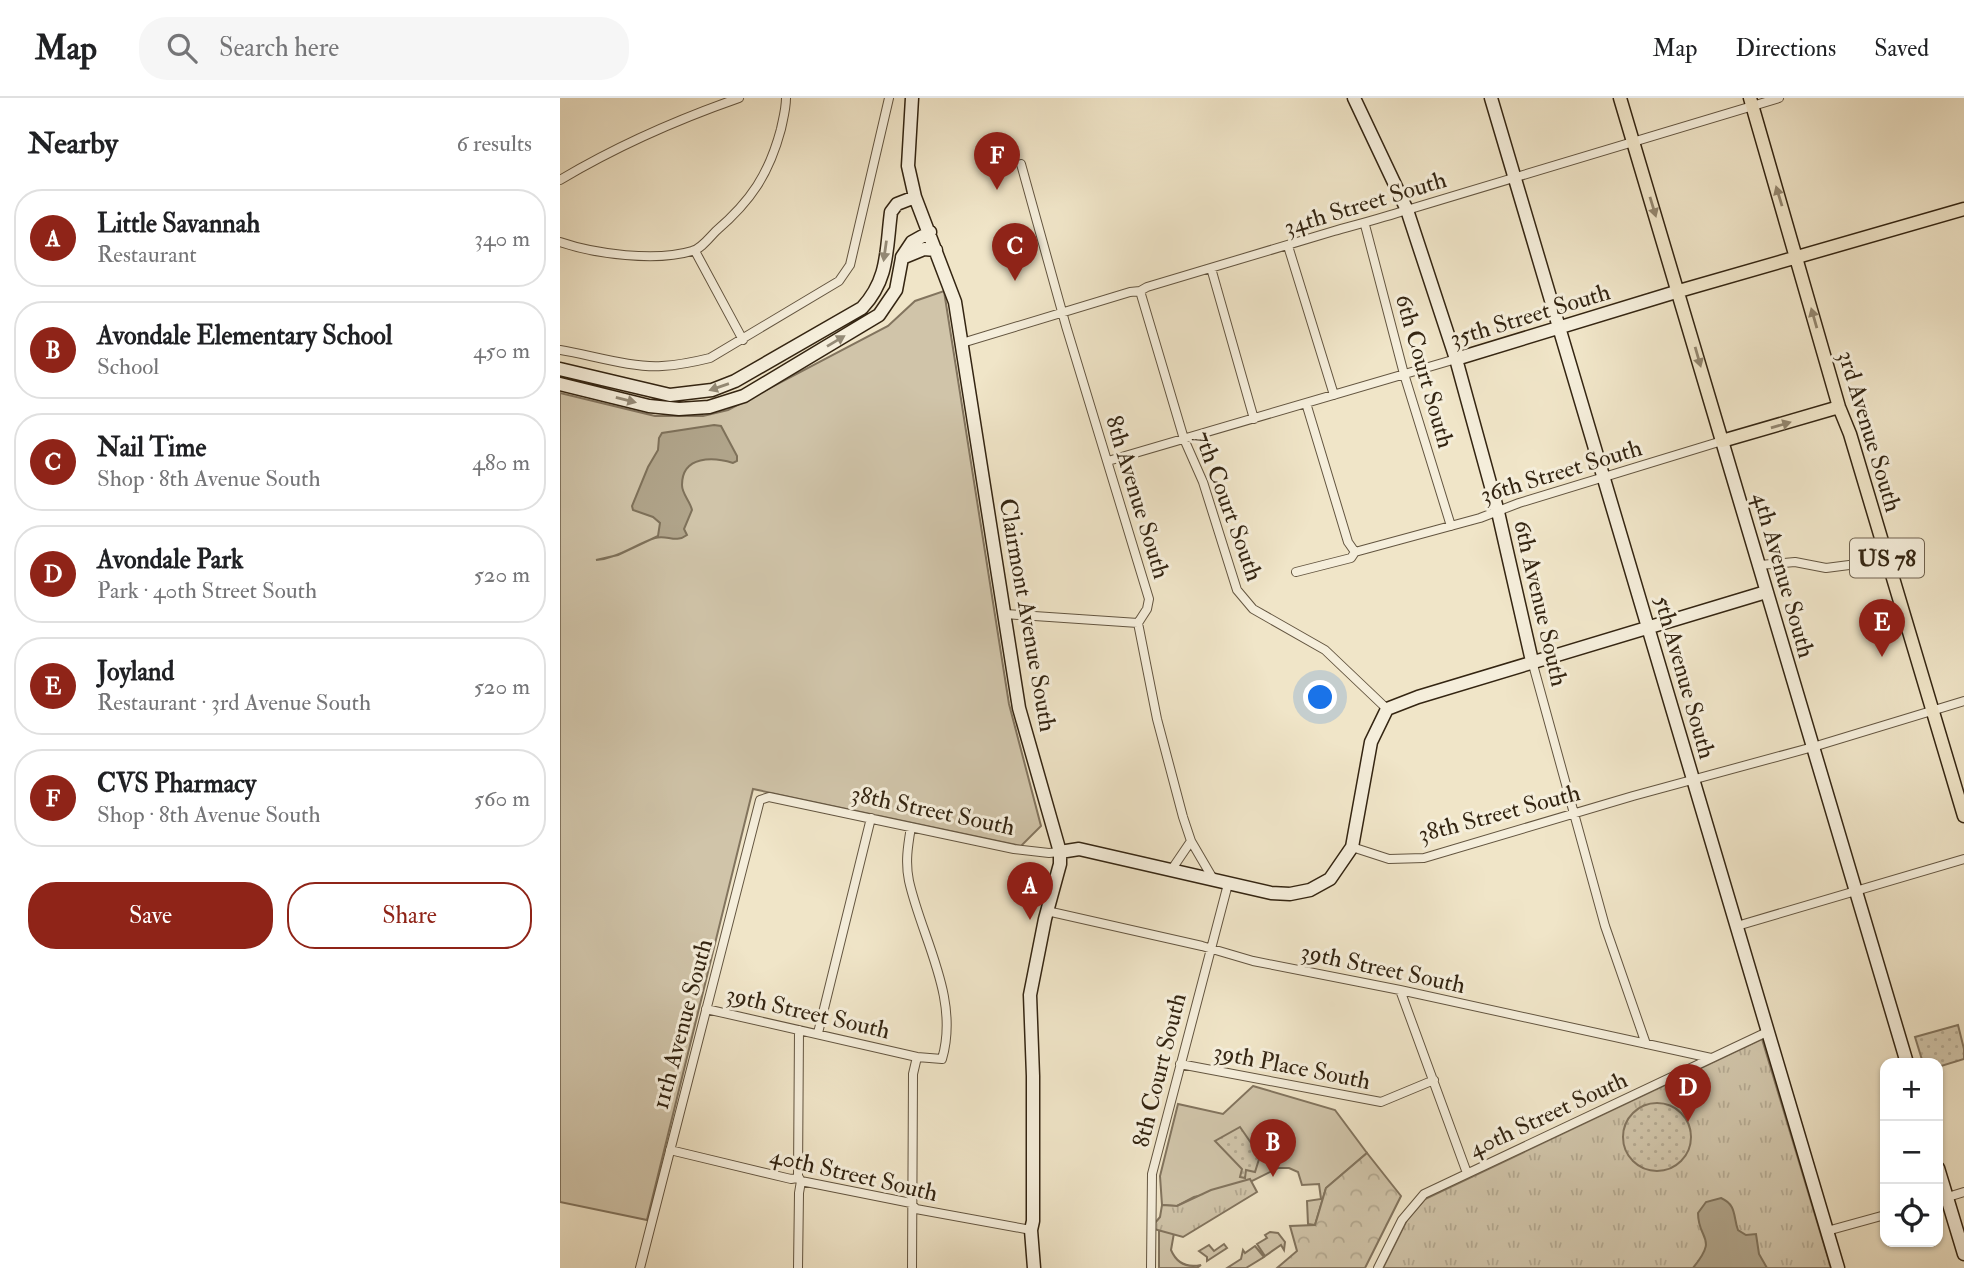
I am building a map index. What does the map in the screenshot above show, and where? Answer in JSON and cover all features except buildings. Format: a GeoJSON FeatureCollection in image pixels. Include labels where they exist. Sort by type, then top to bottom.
{"type":"FeatureCollection","features":[{"type":"Feature","properties":{"kind":"main road","name":"4th Avenue South"},"geometry":{"type":"LineString","coordinates":[[1620,98],[1722,441]]}},
{"type":"Feature","properties":{"kind":"main road","name":"3rd Avenue South"},"geometry":{"type":"LineString","coordinates":[[1751,102],[1839,408],[1850,434],[1964,816]]}},
{"type":"Feature","properties":{"kind":"main road","name":"35th Street South"},"geometry":{"type":"LineString","coordinates":[[1679,291],[1964,209]]}},
{"type":"Feature","properties":{"kind":"main road","name":"36th Street South"},"geometry":{"type":"LineString","coordinates":[[1722,441],[1839,408]]}},
{"type":"Feature","properties":{"kind":"street"},"geometry":{"type":"LineString","coordinates":[[560,180],[644,135],[739,98]]}},
{"type":"Feature","properties":{"kind":"street"},"geometry":{"type":"LineString","coordinates":[[560,242],[591,250],[657,258],[695,251],[736,214],[757,189],[776,149],[786,98]]}},
{"type":"Feature","properties":{"kind":"street"},"geometry":{"type":"LineString","coordinates":[[560,349],[659,367],[687,364],[710,358],[743,340],[839,281],[850,265],[889,98]]}},
{"type":"Feature","properties":{"kind":"street","name":"Clairmont Avenue South"},"geometry":{"type":"LineString","coordinates":[[912,98],[908,166],[915,197],[955,302],[1019,708],[1060,852],[1060,864],[1047,911],[1030,995],[1033,1066],[1031,1230],[1034,1268]]}},
{"type":"Feature","properties":{"kind":"street","name":"6th Avenue South"},"geometry":{"type":"LineString","coordinates":[[1354,98],[1407,210],[1456,359],[1498,512],[1532,662],[1605,926],[1646,1044]]}},
{"type":"Feature","properties":{"kind":"street","name":"5th Avenue South"},"geometry":{"type":"LineString","coordinates":[[1491,98],[1838,1268]]}},
{"type":"Feature","properties":{"kind":"street","name":"34th Street South"},"geometry":{"type":"LineString","coordinates":[[962,343],[1365,225],[1633,142],[1751,102],[1779,98]]}},
{"type":"Feature","properties":{"kind":"street","name":"8th Avenue South"},"geometry":{"type":"LineString","coordinates":[[1021,164],[1066,326],[1149,599],[1147,609],[1138,623],[1157,719],[1191,841],[1212,877]]}},
{"type":"Feature","properties":{"kind":"street"},"geometry":{"type":"LineString","coordinates":[[560,369],[670,395],[712,390],[735,382],[862,308],[875,294],[881,280],[891,212],[897,204],[915,197]]}},
{"type":"Feature","properties":{"kind":"street","name":"6th Court South"},"geometry":{"type":"LineString","coordinates":[[1365,225],[1404,374],[1451,526]]}},
{"type":"Feature","properties":{"kind":"street"},"geometry":{"type":"LineString","coordinates":[[560,384],[649,406],[678,409],[709,407],[744,396],[879,316],[896,290],[902,258],[912,242],[930,232]]}},
{"type":"Feature","properties":{"kind":"street"},"geometry":{"type":"LineString","coordinates":[[1288,246],[1334,395]]}},
{"type":"Feature","properties":{"kind":"street"},"geometry":{"type":"LineString","coordinates":[[902,258],[924,249],[936,250]]}},
{"type":"Feature","properties":{"kind":"street"},"geometry":{"type":"LineString","coordinates":[[695,251],[743,340]]}},
{"type":"Feature","properties":{"kind":"street"},"geometry":{"type":"LineString","coordinates":[[1211,268],[1254,419]]}},
{"type":"Feature","properties":{"kind":"street","name":"7th Court South"},"geometry":{"type":"LineString","coordinates":[[1140,291],[1184,439],[1203,482],[1237,590],[1252,609],[1325,650],[1387,709]]}},
{"type":"Feature","properties":{"kind":"street","name":"35th Street South"},"geometry":{"type":"LineString","coordinates":[[1108,461],[1679,291]]}},
{"type":"Feature","properties":{"kind":"street"},"geometry":{"type":"LineString","coordinates":[[1306,403],[1348,542],[1354,552]]}},
{"type":"Feature","properties":{"kind":"street","name":"36th Street South"},"geometry":{"type":"LineString","coordinates":[[1296,572],[1351,558],[1354,552],[1498,512],[1519,503],[1722,441]]}},
{"type":"Feature","properties":{"kind":"street","name":"4th Avenue South"},"geometry":{"type":"LineString","coordinates":[[1722,441],[1906,1058]]}},
{"type":"Feature","properties":{"kind":"street"},"geometry":{"type":"LineString","coordinates":[[1760,565],[1795,562],[1826,568],[1888,560]]}},
{"type":"Feature","properties":{"kind":"street"},"geometry":{"type":"LineString","coordinates":[[1352,848],[1371,742],[1387,709],[1418,696],[1766,592]]}},
{"type":"Feature","properties":{"kind":"street"},"geometry":{"type":"LineString","coordinates":[[1005,614],[1138,623]]}},
{"type":"Feature","properties":{"kind":"street","name":"38th Street South"},"geometry":{"type":"LineString","coordinates":[[769,797],[1014,849],[1049,853],[1079,849],[1212,877],[1228,884],[1290,894],[1310,890],[1330,878],[1352,848],[1389,859],[1424,858],[1964,701]]}},
{"type":"Feature","properties":{"kind":"street","name":"11th Avenue South"},"geometry":{"type":"LineString","coordinates":[[640,1268],[757,810],[760,800],[769,797]]}},
{"type":"Feature","properties":{"kind":"street"},"geometry":{"type":"LineString","coordinates":[[818,1033],[871,818]]}},
{"type":"Feature","properties":{"kind":"street","name":"39th Street South"},"geometry":{"type":"LineString","coordinates":[[706,1009],[917,1056],[942,1059],[947,1044],[946,1017],[940,978],[909,880],[906,856],[911,827]]}},
{"type":"Feature","properties":{"kind":"street"},"geometry":{"type":"LineString","coordinates":[[1172,869],[1191,841]]}},
{"type":"Feature","properties":{"kind":"street"},"geometry":{"type":"LineString","coordinates":[[1737,926],[1964,859]]}},
{"type":"Feature","properties":{"kind":"street","name":"8th Court South"},"geometry":{"type":"LineString","coordinates":[[1152,1268],[1152,1181],[1228,884]]}},
{"type":"Feature","properties":{"kind":"street","name":"39th Street South"},"geometry":{"type":"LineString","coordinates":[[1047,911],[1286,968],[1712,1058]]}},
{"type":"Feature","properties":{"kind":"street"},"geometry":{"type":"LineString","coordinates":[[1399,990],[1467,1173]]}},
{"type":"Feature","properties":{"kind":"street"},"geometry":{"type":"LineString","coordinates":[[798,1268],[801,1181],[798,1176],[799,1030]]}},
{"type":"Feature","properties":{"kind":"street","name":"40th Street South"},"geometry":{"type":"LineString","coordinates":[[1378,1268],[1402,1220],[1424,1194],[1769,1031]]}},
{"type":"Feature","properties":{"kind":"street"},"geometry":{"type":"LineString","coordinates":[[912,1268],[913,1074],[917,1056]]}},
{"type":"Feature","properties":{"kind":"street","name":"39th Place South"},"geometry":{"type":"LineString","coordinates":[[1180,1064],[1381,1102],[1434,1080]]}},
{"type":"Feature","properties":{"kind":"street","name":"40th Street South"},"geometry":{"type":"LineString","coordinates":[[670,1150],[791,1179],[797,1178],[911,1203],[916,1209],[1031,1230]]}},
{"type":"Feature","properties":{"kind":"street"},"geometry":{"type":"LineString","coordinates":[[1943,1199],[1964,1192]]}},
{"type":"Feature","properties":{"kind":"street"},"geometry":{"type":"LineString","coordinates":[[1943,1202],[1964,1254]]}},
{"type":"Feature","properties":{"kind":"street"},"geometry":{"type":"LineString","coordinates":[[1827,1231],[1880,1216]]}},
{"type":"Feature","properties":{"kind":"green space"},"geometry":{"type":"Polygon","coordinates":[[[944,291],[1009,704],[1041,826],[1021,846],[753,789],[647,1220],[560,1202],[560,393],[655,416],[703,416],[728,410],[888,326],[915,301],[944,291]]]}},
{"type":"Feature","properties":{"kind":"green space"},"geometry":{"type":"Polygon","coordinates":[[[1958,1025],[1964,1059],[1943,1065],[1943,1058],[1921,1058],[1915,1037],[1958,1025]]]}},
{"type":"Feature","properties":{"kind":"green space"},"geometry":{"type":"Polygon","coordinates":[[[1762,1039],[1831,1268],[1383,1268],[1407,1220],[1425,1199],[1762,1039]]]}},
{"type":"Feature","properties":{"kind":"green space"},"geometry":{"type":"Polygon","coordinates":[[[1253,1086],[1335,1110],[1367,1153],[1326,1188],[1315,1225],[1308,1224],[1307,1201],[1321,1199],[1319,1184],[1302,1185],[1298,1172],[1289,1168],[1278,1168],[1240,1187],[1194,1197],[1177,1206],[1162,1205],[1160,1176],[1178,1104],[1223,1114],[1253,1086]]]}},
{"type":"Feature","properties":{"kind":"green space"},"geometry":{"type":"Polygon","coordinates":[[[1657,1103],[1670,1106],[1681,1113],[1688,1124],[1691,1137],[1688,1150],[1681,1161],[1670,1168],[1657,1171],[1644,1168],[1633,1161],[1626,1150],[1623,1137],[1626,1124],[1633,1113],[1644,1106],[1657,1103]]]}},
{"type":"Feature","properties":{"kind":"green space"},"geometry":{"type":"Polygon","coordinates":[[[1240,1127],[1260,1156],[1255,1172],[1246,1170],[1245,1178],[1240,1177],[1242,1169],[1215,1141],[1240,1127]]]}},
{"type":"Feature","properties":{"kind":"green space"},"geometry":{"type":"Polygon","coordinates":[[[1367,1153],[1401,1196],[1365,1268],[1277,1268],[1297,1251],[1290,1226],[1315,1225],[1326,1188],[1367,1153]]]}},
{"type":"Feature","properties":{"kind":"green space"},"geometry":{"type":"Polygon","coordinates":[[[1250,1179],[1257,1192],[1183,1237],[1154,1229],[1162,1205],[1177,1206],[1211,1190],[1250,1179]]]}},
{"type":"Feature","properties":{"kind":"green space"},"geometry":{"type":"Polygon","coordinates":[[[1159,1230],[1174,1233],[1171,1250],[1179,1262],[1191,1266],[1201,1265],[1197,1268],[1159,1268],[1159,1230]]]}},
{"type":"Feature","properties":{"kind":"green space"},"geometry":{"type":"Polygon","coordinates":[[[1270,1232],[1278,1233],[1285,1242],[1284,1250],[1281,1245],[1265,1256],[1257,1244],[1267,1238],[1265,1235],[1270,1232]]]}},
{"type":"Feature","properties":{"kind":"green space"},"geometry":{"type":"Polygon","coordinates":[[[1224,1244],[1227,1248],[1207,1261],[1207,1257],[1199,1251],[1209,1245],[1214,1251],[1224,1244]]]}},
{"type":"Feature","properties":{"kind":"green space"},"geometry":{"type":"Polygon","coordinates":[[[1255,1246],[1264,1257],[1246,1268],[1227,1268],[1241,1259],[1243,1250],[1245,1253],[1255,1246]]]}},
{"type":"Feature","properties":{"kind":"shaded area"},"geometry":{"type":"Polygon","coordinates":[[[721,426],[737,461],[733,463],[700,460],[687,468],[682,485],[692,510],[684,529],[687,535],[679,539],[659,537],[649,540],[658,536],[660,523],[653,517],[633,510],[632,506],[658,450],[662,433],[721,426]]]}},
{"type":"Feature","properties":{"kind":"shaded area"},"geometry":{"type":"Polygon","coordinates":[[[1721,1198],[1730,1204],[1738,1230],[1746,1235],[1756,1234],[1759,1254],[1767,1268],[1693,1268],[1701,1258],[1706,1244],[1698,1213],[1706,1202],[1721,1198]]]}},
{"type":"Feature","properties":{"kind":"place","name":"CVS Pharmacy"},"geometry":{"type":"Point","coordinates":[997,190]}},
{"type":"Feature","properties":{"kind":"place","name":"Nail Time"},"geometry":{"type":"Point","coordinates":[1015,281]}},
{"type":"Feature","properties":{"kind":"place","name":"Joyland"},"geometry":{"type":"Point","coordinates":[1882,657]}},
{"type":"Feature","properties":{"kind":"place","name":"Little Savannah"},"geometry":{"type":"Point","coordinates":[1030,920]}},
{"type":"Feature","properties":{"kind":"place","name":"Avondale Park"},"geometry":{"type":"Point","coordinates":[1688,1122]}},
{"type":"Feature","properties":{"kind":"place","name":"Avondale Elementary School"},"geometry":{"type":"Point","coordinates":[1273,1177]}}]}
